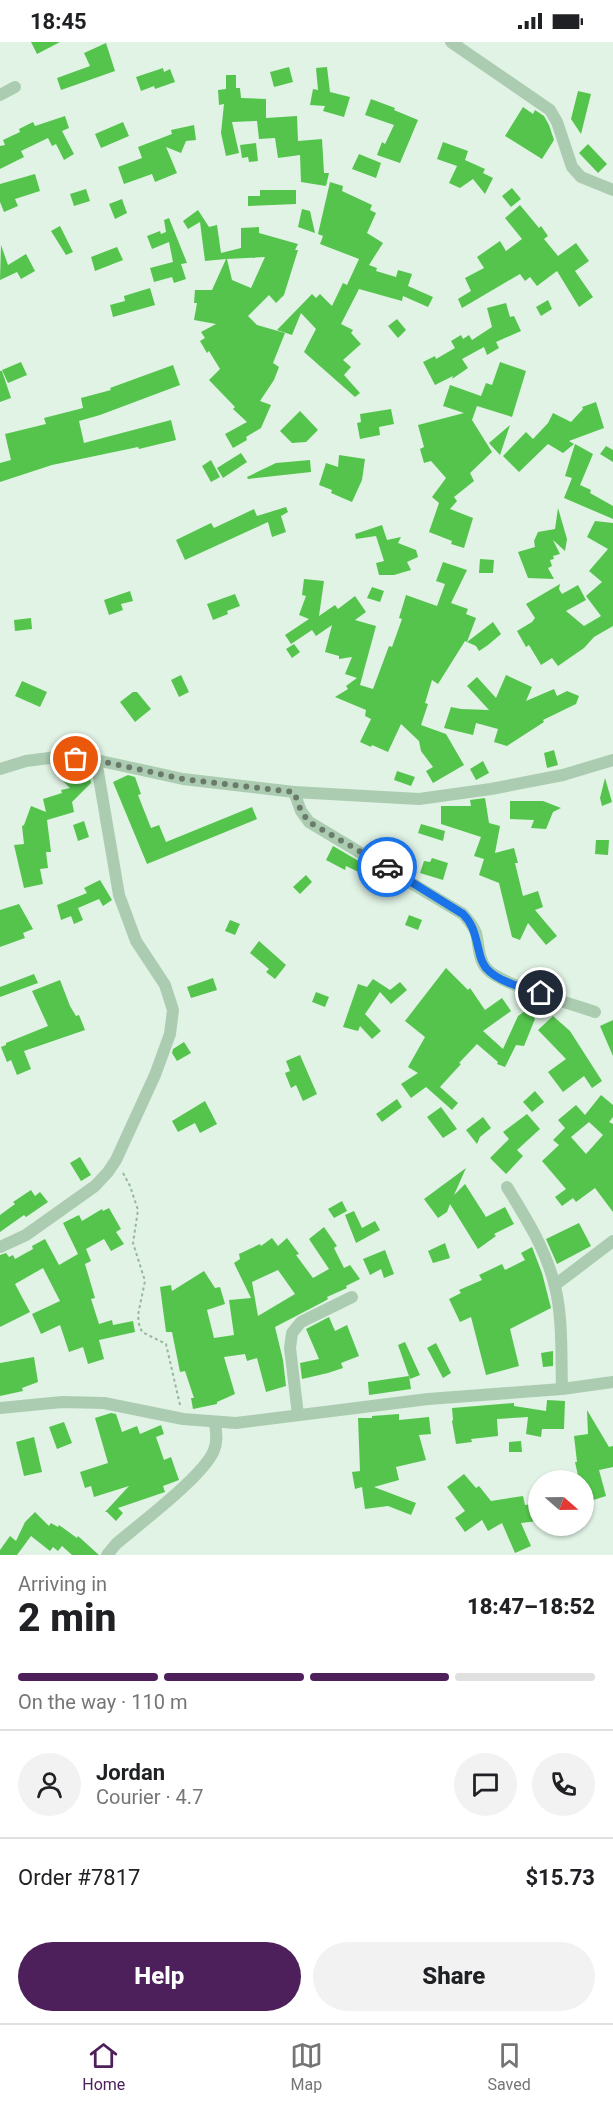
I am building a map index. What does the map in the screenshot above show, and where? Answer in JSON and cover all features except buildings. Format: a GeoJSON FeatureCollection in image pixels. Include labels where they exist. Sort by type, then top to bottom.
{"type":"FeatureCollection","features":[{"type":"Feature","properties":{"kind":"street"},"geometry":{"type":"LineString","coordinates":[[451,42],[550,110],[557,122],[572,167],[581,177],[613,190]]}},
{"type":"Feature","properties":{"kind":"street"},"geometry":{"type":"LineString","coordinates":[[0,95],[15,87]]}},
{"type":"Feature","properties":{"kind":"street"},"geometry":{"type":"LineString","coordinates":[[0,770],[26,761],[57,757],[96,760],[183,779],[294,792],[419,799],[563,776],[613,760]]}},
{"type":"Feature","properties":{"kind":"street"},"geometry":{"type":"LineString","coordinates":[[0,1247],[26,1235],[95,1186],[108,1172],[116,1160],[155,1075],[170,1034],[173,1010],[165,985],[136,941],[119,894],[96,760]]}},
{"type":"Feature","properties":{"kind":"street"},"geometry":{"type":"LineString","coordinates":[[294,792],[301,811],[309,822],[463,914],[471,922],[476,933],[486,968],[499,977],[523,987],[595,1012]]}},
{"type":"Feature","properties":{"kind":"street"},"geometry":{"type":"LineString","coordinates":[[507,1187],[528,1221],[546,1258],[555,1285],[562,1389]]}},
{"type":"Feature","properties":{"kind":"street"},"geometry":{"type":"LineString","coordinates":[[555,1285],[613,1241]]}},
{"type":"Feature","properties":{"kind":"street"},"geometry":{"type":"LineString","coordinates":[[298,1415],[290,1347],[292,1334],[302,1322],[352,1298]]}},
{"type":"Feature","properties":{"kind":"street"},"geometry":{"type":"LineString","coordinates":[[0,1408],[62,1402],[104,1403],[183,1419],[236,1423],[428,1399],[562,1389],[613,1382]]}},
{"type":"Feature","properties":{"kind":"street"},"geometry":{"type":"LineString","coordinates":[[107,1555],[118,1550],[209,1461],[216,1443],[214,1423]]}},
{"type":"Feature","properties":{"kind":"path"},"geometry":{"type":"LineString","coordinates":[[116,1160],[130,1186],[138,1210],[133,1243],[145,1287],[138,1315],[139,1324],[142,1332],[166,1344],[183,1419]]}},
{"type":"Feature","properties":{"kind":"way so far"},"geometry":{"type":"LineString","coordinates":[[76,759],[96,760],[183,779],[294,792],[301,811],[309,822],[387,867]]}},
{"type":"Feature","properties":{"kind":"route"},"geometry":{"type":"LineString","coordinates":[[387,867],[463,914],[471,922],[486,968],[499,977],[541,993]]}}]}
